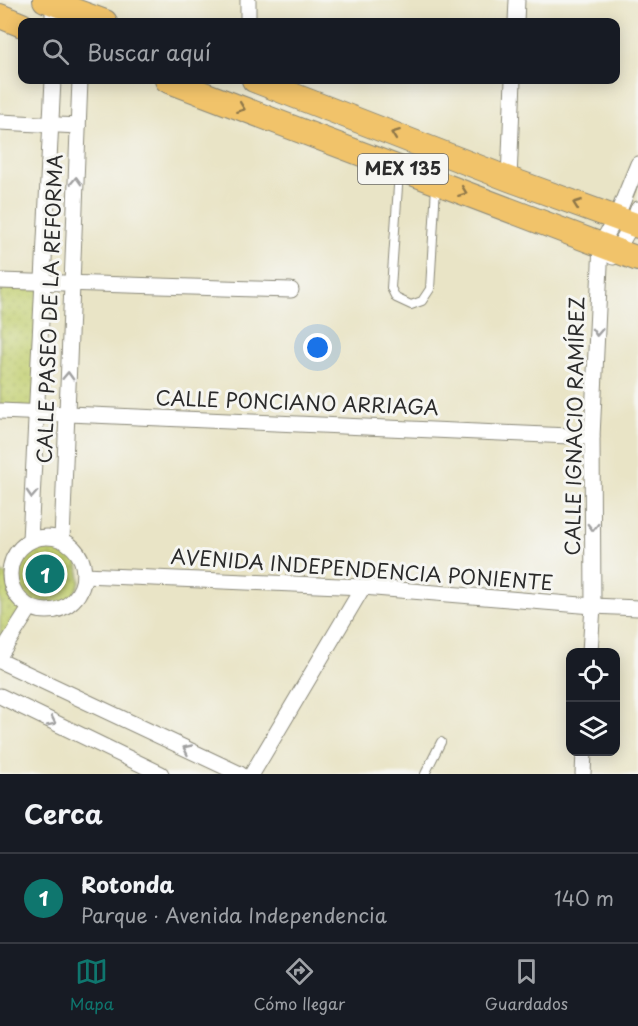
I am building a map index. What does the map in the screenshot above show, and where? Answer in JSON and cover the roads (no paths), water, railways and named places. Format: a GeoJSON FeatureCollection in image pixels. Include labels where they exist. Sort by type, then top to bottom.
{"type":"FeatureCollection","features":[{"type":"Feature","properties":{"kind":"main road"},"geometry":{"type":"LineString","coordinates":[[51,6],[85,18]]}},
{"type":"Feature","properties":{"kind":"main road"},"geometry":{"type":"LineString","coordinates":[[0,16],[18,23]]}},
{"type":"Feature","properties":{"kind":"main road","name":"MEX 135"},"geometry":{"type":"LineString","coordinates":[[178,84],[619,251]]}},
{"type":"Feature","properties":{"kind":"main road","name":"MEX 135"},"geometry":{"type":"LineString","coordinates":[[264,84],[509,179],[631,219]]}},
{"type":"Feature","properties":{"kind":"street"},"geometry":{"type":"LineString","coordinates":[[248,0],[248,18]]}},
{"type":"Feature","properties":{"kind":"street"},"geometry":{"type":"LineString","coordinates":[[516,18],[517,0]]}},
{"type":"Feature","properties":{"kind":"street","name":"CALLE PASEO DE LA REFORMA"},"geometry":{"type":"LineString","coordinates":[[30,540],[52,84]]}},
{"type":"Feature","properties":{"kind":"street","name":"CALLE PASEO DE LA REFORMA"},"geometry":{"type":"LineString","coordinates":[[62,540],[80,84]]}},
{"type":"Feature","properties":{"kind":"street"},"geometry":{"type":"LineString","coordinates":[[509,179],[513,84]]}},
{"type":"Feature","properties":{"kind":"street"},"geometry":{"type":"LineString","coordinates":[[0,122],[78,126]]}},
{"type":"Feature","properties":{"kind":"street"},"geometry":{"type":"LineString","coordinates":[[619,251],[631,219],[638,164]]}},
{"type":"Feature","properties":{"kind":"street","name":"CALLE IGNACIO RAMÍREZ"},"geometry":{"type":"LineString","coordinates":[[590,648],[593,606],[592,436],[600,273],[619,251]]}},
{"type":"Feature","properties":{"kind":"street"},"geometry":{"type":"LineString","coordinates":[[0,281],[291,290]]}},
{"type":"Feature","properties":{"kind":"street","name":"CALLE PONCIANO ARRIAGA"},"geometry":{"type":"LineString","coordinates":[[0,411],[592,436]]}},
{"type":"Feature","properties":{"kind":"street"},"geometry":{"type":"LineString","coordinates":[[46,537],[62,540],[78,554],[84,574],[80,593],[67,606],[48,612],[30,608],[14,593],[4,572],[15,553],[30,540],[46,537]]}},
{"type":"Feature","properties":{"kind":"street","name":"AVENIDA INDEPENDENCIA PONIENTE"},"geometry":{"type":"LineString","coordinates":[[84,574],[363,586],[638,608]]}},
{"type":"Feature","properties":{"kind":"street"},"geometry":{"type":"LineString","coordinates":[[252,774],[363,586]]}},
{"type":"Feature","properties":{"kind":"street"},"geometry":{"type":"LineString","coordinates":[[0,655],[30,608]]}},
{"type":"Feature","properties":{"kind":"street"},"geometry":{"type":"LineString","coordinates":[[0,661],[240,774]]}},
{"type":"Feature","properties":{"kind":"street"},"geometry":{"type":"LineString","coordinates":[[0,696],[161,774]]}},
{"type":"Feature","properties":{"kind":"street"},"geometry":{"type":"LineString","coordinates":[[583,774],[584,756]]}},
{"type":"Feature","properties":{"kind":"lane"},"geometry":{"type":"LineString","coordinates":[[399,168],[391,288],[396,298],[411,305],[422,301],[430,289],[436,182]]}},
{"type":"Feature","properties":{"kind":"lane"},"geometry":{"type":"LineString","coordinates":[[426,774],[441,742]]}},
{"type":"Feature","properties":{"kind":"place","name":"Rotonda"},"geometry":{"type":"Point","coordinates":[45,574]}}]}
